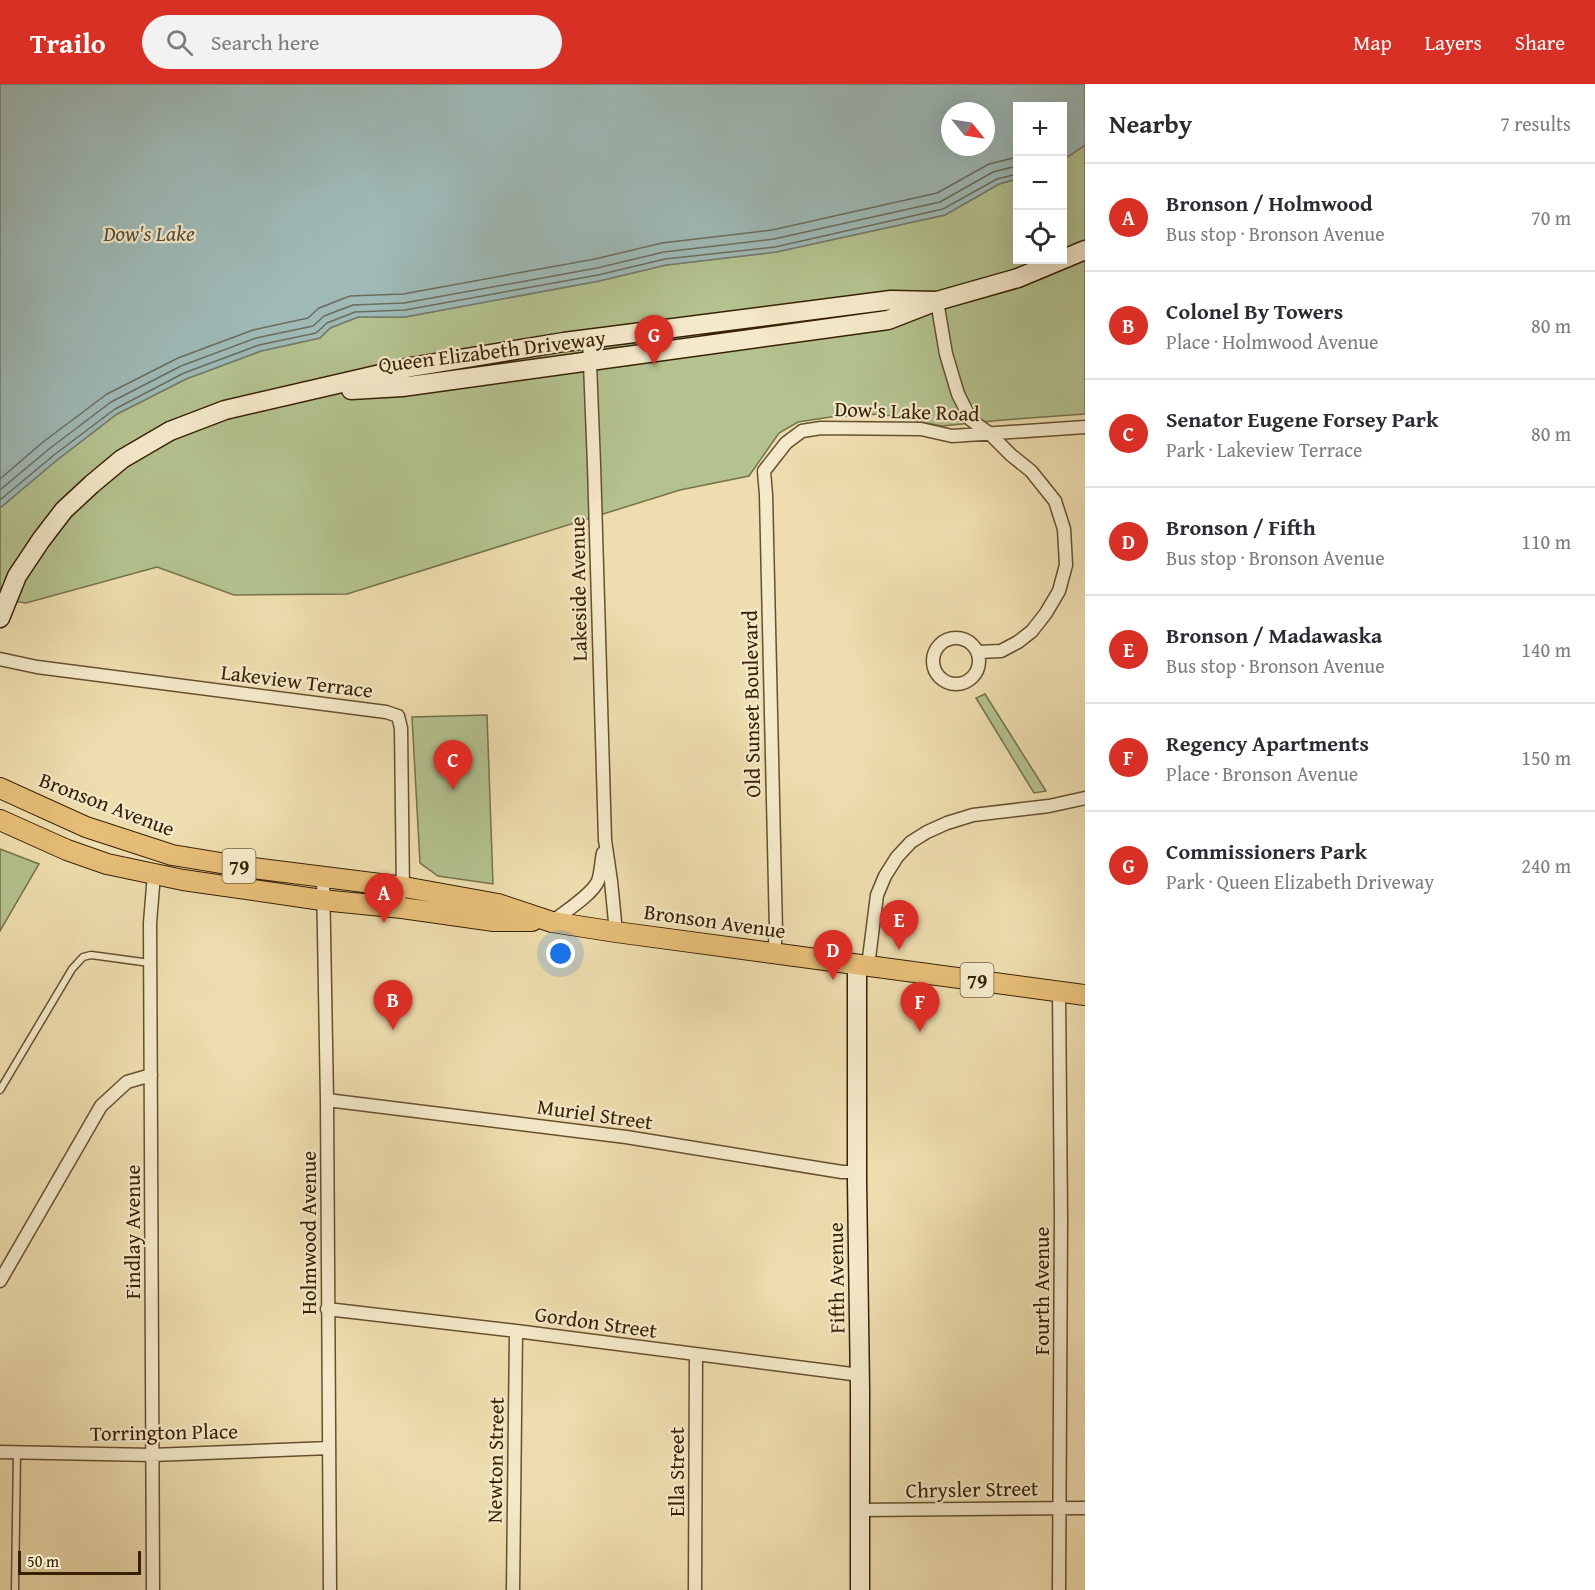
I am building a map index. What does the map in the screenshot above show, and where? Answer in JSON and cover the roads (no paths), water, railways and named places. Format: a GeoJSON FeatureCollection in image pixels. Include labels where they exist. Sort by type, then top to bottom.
{"type":"FeatureCollection","features":[{"type":"Feature","properties":{"kind":"main road","name":"Queen Elizabeth Driveway"},"geometry":{"type":"LineString","coordinates":[[300,394],[402,387],[888,321],[937,301],[1018,278],[1085,250]]}},
{"type":"Feature","properties":{"kind":"main road","name":"Queen Elizabeth Driveway"},"geometry":{"type":"LineString","coordinates":[[0,618],[17,576],[41,540],[64,510],[92,484],[122,459],[170,431],[225,410],[411,368],[589,338],[891,300],[937,301]]}},
{"type":"Feature","properties":{"kind":"main road","name":"Bronson Avenue"},"geometry":{"type":"LineString","coordinates":[[0,788],[86,827],[172,855],[245,867],[404,887],[498,904],[552,922]]}},
{"type":"Feature","properties":{"kind":"main road","name":"Bronson Avenue"},"geometry":{"type":"LineString","coordinates":[[0,820],[67,850],[97,860],[183,880],[494,921],[552,922],[1085,995]]}},
{"type":"Feature","properties":{"kind":"main road","name":"Fifth Avenue"},"geometry":{"type":"LineString","coordinates":[[860,1590],[857,1172],[863,965]]}},
{"type":"Feature","properties":{"kind":"street"},"geometry":{"type":"LineString","coordinates":[[937,301],[946,354],[958,394],[971,420],[1031,471],[1055,501],[1064,530],[1066,565],[1059,591],[1046,613],[1032,631],[1018,642],[1001,651],[978,652]]}},
{"type":"Feature","properties":{"kind":"street","name":"Lakeside Avenue"},"geometry":{"type":"LineString","coordinates":[[552,922],[595,886],[599,879],[604,840],[589,338]]}},
{"type":"Feature","properties":{"kind":"street","name":"Dow's Lake Road"},"geometry":{"type":"LineString","coordinates":[[774,457],[786,443],[802,431],[821,428],[921,429],[952,436],[1085,427]]}},
{"type":"Feature","properties":{"kind":"street","name":"Old Sunset Boulevard"},"geometry":{"type":"LineString","coordinates":[[774,457],[764,471],[776,931],[774,953]]}},
{"type":"Feature","properties":{"kind":"street","name":"Lakeview Terrace"},"geometry":{"type":"LineString","coordinates":[[0,659],[32,666],[331,704],[386,712],[398,716],[404,887],[402,908]]}},
{"type":"Feature","properties":{"kind":"street"},"geometry":{"type":"LineString","coordinates":[[863,965],[877,896],[885,876],[897,857],[911,842],[947,823],[973,815],[1050,806],[1085,798]]}},
{"type":"Feature","properties":{"kind":"street","name":"Lakeside Avenue"},"geometry":{"type":"LineString","coordinates":[[604,840],[612,881],[616,932]]}},
{"type":"Feature","properties":{"kind":"street","name":"Findlay Avenue"},"geometry":{"type":"LineString","coordinates":[[153,1590],[150,923],[154,874]]}},
{"type":"Feature","properties":{"kind":"street","name":"Holmwood Avenue"},"geometry":{"type":"LineString","coordinates":[[323,877],[327,1100],[330,1590]]}},
{"type":"Feature","properties":{"kind":"street","name":"Fourth Avenue"},"geometry":{"type":"LineString","coordinates":[[1059,991],[1061,1230],[1059,1590]]}},
{"type":"Feature","properties":{"kind":"street"},"geometry":{"type":"LineString","coordinates":[[0,1281],[101,1106],[127,1082],[151,1075]]}},
{"type":"Feature","properties":{"kind":"street","name":"Muriel Street"},"geometry":{"type":"LineString","coordinates":[[327,1100],[626,1137],[842,1172],[857,1172]]}},
{"type":"Feature","properties":{"kind":"street","name":"Gordon Street"},"geometry":{"type":"LineString","coordinates":[[327,1309],[860,1375]]}},
{"type":"Feature","properties":{"kind":"street","name":"Newton Street"},"geometry":{"type":"LineString","coordinates":[[513,1590],[516,1331]]}},
{"type":"Feature","properties":{"kind":"street","name":"Ella Street"},"geometry":{"type":"LineString","coordinates":[[695,1590],[696,1355]]}},
{"type":"Feature","properties":{"kind":"street","name":"Torrington Place"},"geometry":{"type":"LineString","coordinates":[[0,1452],[152,1455],[329,1448]]}},
{"type":"Feature","properties":{"kind":"street","name":"Chrysler Street"},"geometry":{"type":"LineString","coordinates":[[860,1510],[1085,1508]]}},
{"type":"Feature","properties":{"kind":"lane"},"geometry":{"type":"LineString","coordinates":[[0,1090],[72,969],[83,957],[91,955],[150,963]]}},
{"type":"Feature","properties":{"kind":"lane"},"geometry":{"type":"LineString","coordinates":[[15,1590],[17,1452]]}},
{"type":"Feature","properties":{"kind":"water","name":"Dow's Lake"},"geometry":{"type":"Polygon","coordinates":[[[0,84],[1085,84],[1085,145],[1067,157],[1067,102],[1013,102],[1013,180],[999,184],[945,215],[776,252],[666,265],[599,281],[405,317],[358,317],[330,328],[320,338],[261,351],[186,379],[117,414],[0,508],[0,84]]]}},
{"type":"Feature","properties":{"kind":"place","name":"Commissioners Park"},"geometry":{"type":"Point","coordinates":[654,365]}},
{"type":"Feature","properties":{"kind":"place","name":"Senator Eugene Forsey Park"},"geometry":{"type":"Point","coordinates":[453,790]}},
{"type":"Feature","properties":{"kind":"place","name":"Bronson / Holmwood"},"geometry":{"type":"Point","coordinates":[384,923]}},
{"type":"Feature","properties":{"kind":"place","name":"Bronson / Madawaska"},"geometry":{"type":"Point","coordinates":[899,950]}},
{"type":"Feature","properties":{"kind":"place","name":"Bronson / Fifth"},"geometry":{"type":"Point","coordinates":[833,980]}},
{"type":"Feature","properties":{"kind":"place","name":"Colonel By Towers"},"geometry":{"type":"Point","coordinates":[393,1030]}},
{"type":"Feature","properties":{"kind":"place","name":"Regency Apartments"},"geometry":{"type":"Point","coordinates":[920,1032]}}]}
